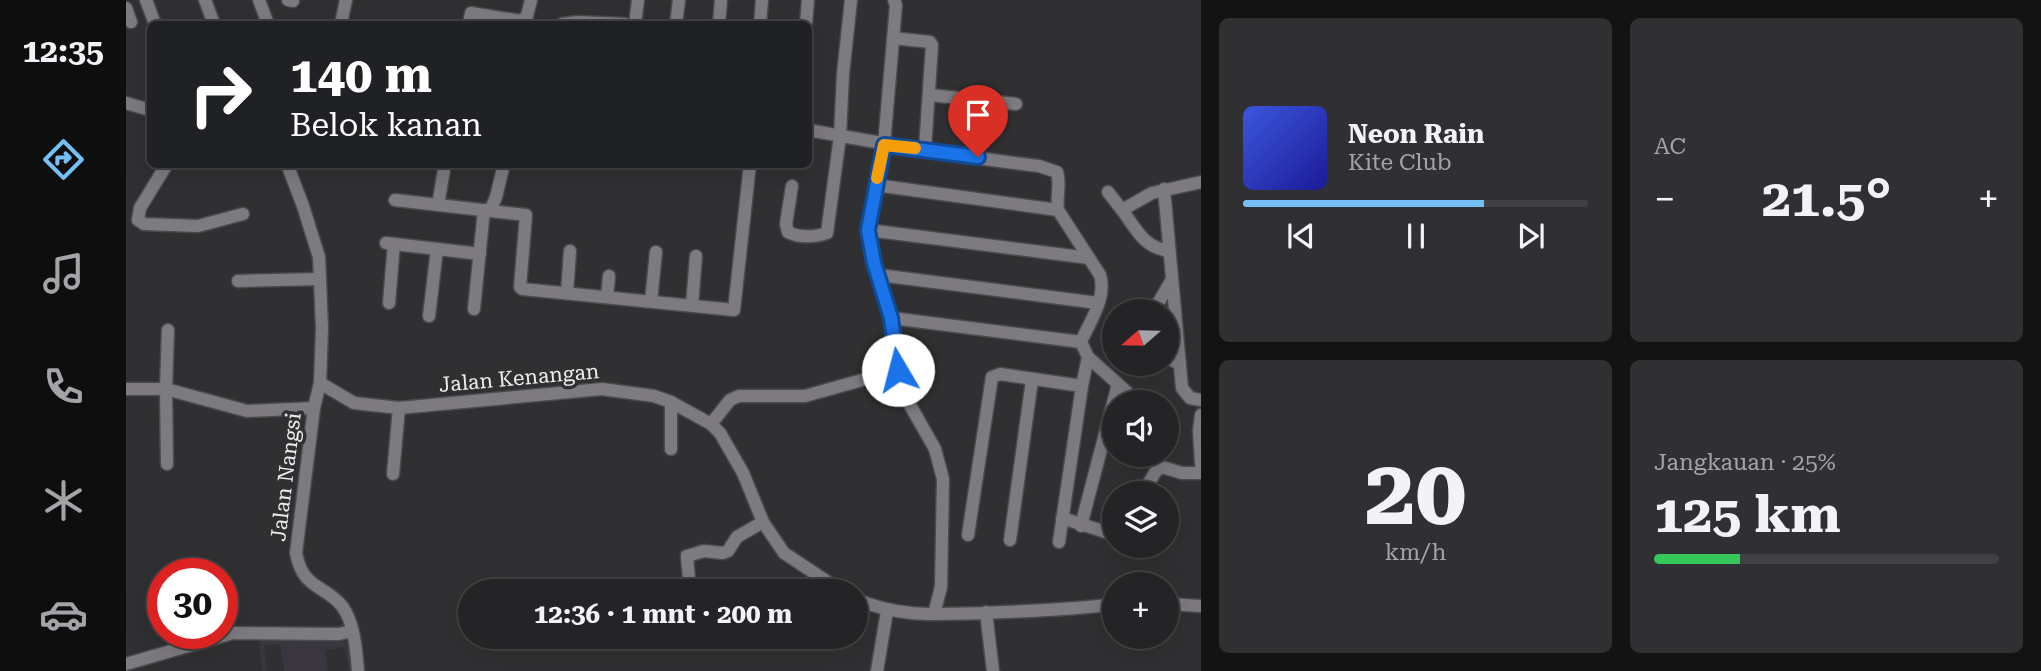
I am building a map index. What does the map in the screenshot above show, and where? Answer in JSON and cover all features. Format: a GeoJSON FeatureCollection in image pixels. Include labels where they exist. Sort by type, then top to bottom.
{"type":"FeatureCollection","features":[{"type":"Feature","properties":{"kind":"street"},"geometry":{"type":"LineString","coordinates":[[146,0],[154,21]]}},
{"type":"Feature","properties":{"kind":"street"},"geometry":{"type":"LineString","coordinates":[[205,0],[213,21]]}},
{"type":"Feature","properties":{"kind":"street"},"geometry":{"type":"LineString","coordinates":[[259,0],[267,21]]}},
{"type":"Feature","properties":{"kind":"street"},"geometry":{"type":"LineString","coordinates":[[342,21],[346,0]]}},
{"type":"Feature","properties":{"kind":"street"},"geometry":{"type":"LineString","coordinates":[[470,21],[471,13],[521,21],[527,16],[531,0]]}},
{"type":"Feature","properties":{"kind":"street"},"geometry":{"type":"LineString","coordinates":[[635,21],[638,0]]}},
{"type":"Feature","properties":{"kind":"street"},"geometry":{"type":"LineString","coordinates":[[676,21],[679,0]]}},
{"type":"Feature","properties":{"kind":"street"},"geometry":{"type":"LineString","coordinates":[[719,21],[721,0]]}},
{"type":"Feature","properties":{"kind":"street"},"geometry":{"type":"LineString","coordinates":[[760,21],[762,0]]}},
{"type":"Feature","properties":{"kind":"street"},"geometry":{"type":"LineString","coordinates":[[806,21],[808,0]]}},
{"type":"Feature","properties":{"kind":"street"},"geometry":{"type":"LineString","coordinates":[[792,186],[786,224],[788,232],[794,236],[820,236],[827,233],[840,136],[842,74],[850,0]]}},
{"type":"Feature","properties":{"kind":"street"},"geometry":{"type":"LineString","coordinates":[[894,0],[896,5],[884,145],[868,230],[876,269],[891,318],[898,370],[906,396],[935,449],[943,479],[942,587],[934,614]]}},
{"type":"Feature","properties":{"kind":"street"},"geometry":{"type":"LineString","coordinates":[[126,8],[131,22]]}},
{"type":"Feature","properties":{"kind":"street"},"geometry":{"type":"LineString","coordinates":[[893,38],[932,43],[925,149]]}},
{"type":"Feature","properties":{"kind":"street"},"geometry":{"type":"LineString","coordinates":[[930,95],[1016,104]]}},
{"type":"Feature","properties":{"kind":"street"},"geometry":{"type":"LineString","coordinates":[[126,103],[147,109]]}},
{"type":"Feature","properties":{"kind":"street"},"geometry":{"type":"LineString","coordinates":[[812,131],[884,145],[1039,166],[1057,172],[1058,210],[1100,275],[1103,286],[1102,296],[1081,342],[1088,357],[1125,390]]}},
{"type":"Feature","properties":{"kind":"street"},"geometry":{"type":"LineString","coordinates":[[164,168],[132,213],[144,224],[198,226],[243,214]]}},
{"type":"Feature","properties":{"kind":"street","name":"Jalan Nangsi"},"geometry":{"type":"LineString","coordinates":[[288,168],[314,238],[318,257],[322,328],[320,383],[314,408],[296,554],[298,563],[310,583],[339,603],[344,610],[352,631],[358,671]]}},
{"type":"Feature","properties":{"kind":"street"},"geometry":{"type":"LineString","coordinates":[[438,205],[444,168]]}},
{"type":"Feature","properties":{"kind":"street"},"geometry":{"type":"LineString","coordinates":[[474,309],[487,210],[496,197],[503,168]]}},
{"type":"Feature","properties":{"kind":"street"},"geometry":{"type":"LineString","coordinates":[[396,200],[526,215],[520,289],[734,310],[750,168]]}},
{"type":"Feature","properties":{"kind":"street"},"geometry":{"type":"LineString","coordinates":[[1122,210],[1164,189],[1201,182]]}},
{"type":"Feature","properties":{"kind":"street"},"geometry":{"type":"LineString","coordinates":[[875,185],[1058,210]]}},
{"type":"Feature","properties":{"kind":"street"},"geometry":{"type":"LineString","coordinates":[[1164,189],[1173,299]]}},
{"type":"Feature","properties":{"kind":"street"},"geometry":{"type":"LineString","coordinates":[[1108,192],[1149,245],[1169,251]]}},
{"type":"Feature","properties":{"kind":"street"},"geometry":{"type":"LineString","coordinates":[[868,230],[1089,258]]}},
{"type":"Feature","properties":{"kind":"street"},"geometry":{"type":"LineString","coordinates":[[389,303],[390,244],[480,254]]}},
{"type":"Feature","properties":{"kind":"street"},"geometry":{"type":"LineString","coordinates":[[429,317],[437,249]]}},
{"type":"Feature","properties":{"kind":"street"},"geometry":{"type":"LineString","coordinates":[[567,293],[570,251]]}},
{"type":"Feature","properties":{"kind":"street"},"geometry":{"type":"LineString","coordinates":[[651,301],[656,252]]}},
{"type":"Feature","properties":{"kind":"street"},"geometry":{"type":"LineString","coordinates":[[692,305],[696,256]]}},
{"type":"Feature","properties":{"kind":"street"},"geometry":{"type":"LineString","coordinates":[[876,269],[1098,303]]}},
{"type":"Feature","properties":{"kind":"street"},"geometry":{"type":"LineString","coordinates":[[607,297],[608,276]]}},
{"type":"Feature","properties":{"kind":"street"},"geometry":{"type":"LineString","coordinates":[[238,281],[320,279]]}},
{"type":"Feature","properties":{"kind":"street"},"geometry":{"type":"LineString","coordinates":[[1161,299],[1171,281]]}},
{"type":"Feature","properties":{"kind":"street"},"geometry":{"type":"LineString","coordinates":[[891,318],[1081,342]]}},
{"type":"Feature","properties":{"kind":"street"},"geometry":{"type":"LineString","coordinates":[[167,464],[168,330]]}},
{"type":"Feature","properties":{"kind":"street"},"geometry":{"type":"LineString","coordinates":[[1059,542],[1088,357]]}},
{"type":"Feature","properties":{"kind":"street"},"geometry":{"type":"LineString","coordinates":[[1180,364],[1185,393],[1193,399],[1201,400]]}},
{"type":"Feature","properties":{"kind":"street"},"geometry":{"type":"LineString","coordinates":[[711,424],[730,400],[739,396],[805,396],[898,370]]}},
{"type":"Feature","properties":{"kind":"street"},"geometry":{"type":"LineString","coordinates":[[968,535],[990,380],[993,375],[1082,386]]}},
{"type":"Feature","properties":{"kind":"street"},"geometry":{"type":"LineString","coordinates":[[1010,540],[1032,380]]}},
{"type":"Feature","properties":{"kind":"street","name":"Jalan Kenangan"},"geometry":{"type":"LineString","coordinates":[[320,383],[354,403],[399,408],[602,388],[654,396],[671,402],[711,424],[720,433],[743,473],[763,522],[784,553],[823,579]]}},
{"type":"Feature","properties":{"kind":"street"},"geometry":{"type":"LineString","coordinates":[[1081,526],[1118,384]]}},
{"type":"Feature","properties":{"kind":"street"},"geometry":{"type":"LineString","coordinates":[[126,389],[166,389],[247,411],[314,408]]}},
{"type":"Feature","properties":{"kind":"street"},"geometry":{"type":"LineString","coordinates":[[671,402],[671,449]]}},
{"type":"Feature","properties":{"kind":"street"},"geometry":{"type":"LineString","coordinates":[[393,474],[399,408]]}},
{"type":"Feature","properties":{"kind":"street"},"geometry":{"type":"LineString","coordinates":[[1201,415],[1201,464]]}},
{"type":"Feature","properties":{"kind":"street"},"geometry":{"type":"LineString","coordinates":[[1150,481],[1162,467],[1182,474],[1201,473]]}},
{"type":"Feature","properties":{"kind":"street"},"geometry":{"type":"LineString","coordinates":[[1062,518],[1102,532]]}},
{"type":"Feature","properties":{"kind":"street"},"geometry":{"type":"LineString","coordinates":[[689,579],[687,556],[704,551],[728,551],[737,537],[763,522]]}},
{"type":"Feature","properties":{"kind":"street"},"geometry":{"type":"LineString","coordinates":[[868,604],[887,611],[934,614],[1044,612],[1102,605]]}},
{"type":"Feature","properties":{"kind":"street"},"geometry":{"type":"LineString","coordinates":[[1179,605],[1201,606]]}},
{"type":"Feature","properties":{"kind":"street"},"geometry":{"type":"LineString","coordinates":[[877,671],[887,611]]}},
{"type":"Feature","properties":{"kind":"street"},"geometry":{"type":"LineString","coordinates":[[986,612],[993,671]]}},
{"type":"Feature","properties":{"kind":"street"},"geometry":{"type":"LineString","coordinates":[[126,664],[233,633],[339,634],[352,631]]}},
{"type":"Feature","properties":{"kind":"shaded area"},"geometry":{"type":"Polygon","coordinates":[[[285,636],[348,642],[355,671],[349,671],[345,647],[325,650],[328,671],[284,671],[280,644],[264,646],[267,671],[262,671],[259,641],[285,636]]]}},
{"type":"Feature","properties":{"kind":"slow traffic"},"geometry":{"type":"LineString","coordinates":[[877,178],[884,145],[915,148]]}},
{"type":"Feature","properties":{"kind":"route"},"geometry":{"type":"LineString","coordinates":[[898,370],[891,318],[874,263],[868,230],[884,145],[978,157]]}}]}
